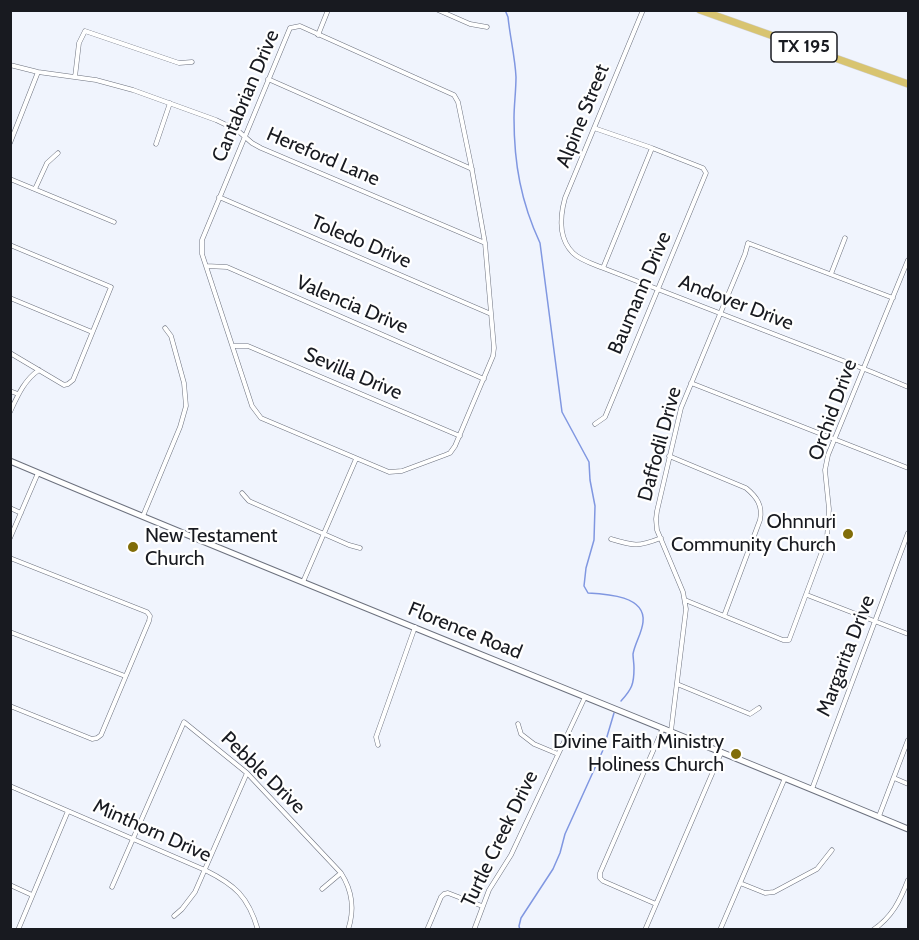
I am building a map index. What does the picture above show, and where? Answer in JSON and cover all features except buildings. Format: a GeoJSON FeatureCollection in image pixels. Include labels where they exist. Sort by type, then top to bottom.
{"type":"FeatureCollection","features":[{"type":"Feature","properties":{"kind":"highway","name":"TX 195"},"geometry":{"type":"LineString","coordinates":[[700,10],[909,84]]}},
{"type":"Feature","properties":{"kind":"street"},"geometry":{"type":"LineString","coordinates":[[318,34],[328,10]]}},
{"type":"Feature","properties":{"kind":"street"},"geometry":{"type":"LineString","coordinates":[[438,10],[470,24],[487,27]]}},
{"type":"Feature","properties":{"kind":"street","name":"Alpine Street"},"geometry":{"type":"LineString","coordinates":[[563,234],[561,223],[565,198],[643,10]]}},
{"type":"Feature","properties":{"kind":"street","name":"Cantabrian Drive"},"geometry":{"type":"LineString","coordinates":[[300,26],[318,34],[454,95],[458,102],[472,170],[485,243],[493,356],[460,436],[450,453],[402,471],[388,472],[261,418],[252,406],[202,254],[202,240],[290,28],[300,26]]}},
{"type":"Feature","properties":{"kind":"street"},"geometry":{"type":"LineString","coordinates":[[75,77],[79,43],[85,31],[179,63],[192,62]]}},
{"type":"Feature","properties":{"kind":"street","name":"Hereford Lane"},"geometry":{"type":"LineString","coordinates":[[10,65],[107,83],[216,120],[237,130],[261,148],[485,243]]}},
{"type":"Feature","properties":{"kind":"street"},"geometry":{"type":"LineString","coordinates":[[10,143],[38,72]]}},
{"type":"Feature","properties":{"kind":"street"},"geometry":{"type":"LineString","coordinates":[[268,80],[472,170]]}},
{"type":"Feature","properties":{"kind":"street"},"geometry":{"type":"LineString","coordinates":[[156,144],[170,103]]}},
{"type":"Feature","properties":{"kind":"street"},"geometry":{"type":"LineString","coordinates":[[594,128],[652,148],[603,268]]}},
{"type":"Feature","properties":{"kind":"street","name":"Baumann Drive"},"geometry":{"type":"LineString","coordinates":[[595,424],[605,417],[706,173],[703,168],[652,148]]}},
{"type":"Feature","properties":{"kind":"street"},"geometry":{"type":"LineString","coordinates":[[35,189],[46,163],[58,153]]}},
{"type":"Feature","properties":{"kind":"street"},"geometry":{"type":"LineString","coordinates":[[10,179],[114,222]]}},
{"type":"Feature","properties":{"kind":"street","name":"Toledo Drive"},"geometry":{"type":"LineString","coordinates":[[219,197],[491,314]]}},
{"type":"Feature","properties":{"kind":"street","name":"Andover Drive"},"geometry":{"type":"LineString","coordinates":[[563,234],[572,253],[583,260],[909,387]]}},
{"type":"Feature","properties":{"kind":"street"},"geometry":{"type":"LineString","coordinates":[[845,238],[831,274],[893,298]]}},
{"type":"Feature","properties":{"kind":"street","name":"Daffodil Drive"},"geometry":{"type":"LineString","coordinates":[[671,730],[686,609],[685,600],[656,524],[681,408],[746,254],[748,243],[831,274]]}},
{"type":"Feature","properties":{"kind":"street"},"geometry":{"type":"LineString","coordinates":[[10,245],[111,287],[73,380],[68,384],[64,385],[10,353]]}},
{"type":"Feature","properties":{"kind":"street","name":"Orchid Drive"},"geometry":{"type":"LineString","coordinates":[[685,600],[783,640],[789,640],[827,538],[829,510],[825,470],[828,455],[909,260]]}},
{"type":"Feature","properties":{"kind":"street","name":"Valencia Drive"},"geometry":{"type":"LineString","coordinates":[[207,266],[227,267],[484,379]]}},
{"type":"Feature","properties":{"kind":"street"},"geometry":{"type":"LineString","coordinates":[[10,298],[92,332]]}},
{"type":"Feature","properties":{"kind":"street"},"geometry":{"type":"LineString","coordinates":[[143,516],[180,427],[186,406],[184,383],[171,336],[165,328]]}},
{"type":"Feature","properties":{"kind":"street","name":"Sevilla Drive"},"geometry":{"type":"LineString","coordinates":[[233,346],[248,346],[460,436]]}},
{"type":"Feature","properties":{"kind":"street"},"geometry":{"type":"LineString","coordinates":[[10,412],[18,394],[33,374],[39,370]]}},
{"type":"Feature","properties":{"kind":"street"},"geometry":{"type":"LineString","coordinates":[[691,384],[909,468]]}},
{"type":"Feature","properties":{"kind":"street"},"geometry":{"type":"LineString","coordinates":[[10,392],[18,394]]}},
{"type":"Feature","properties":{"kind":"street"},"geometry":{"type":"LineString","coordinates":[[669,456],[746,488],[760,505],[760,520],[724,616]]}},
{"type":"Feature","properties":{"kind":"street"},"geometry":{"type":"LineString","coordinates":[[303,582],[356,459]]}},
{"type":"Feature","properties":{"kind":"street","name":"Florence Road"},"geometry":{"type":"LineString","coordinates":[[10,461],[909,829]]}},
{"type":"Feature","properties":{"kind":"street"},"geometry":{"type":"LineString","coordinates":[[10,538],[38,473]]}},
{"type":"Feature","properties":{"kind":"street"},"geometry":{"type":"LineString","coordinates":[[242,493],[249,501],[360,548]]}},
{"type":"Feature","properties":{"kind":"street"},"geometry":{"type":"LineString","coordinates":[[10,508],[21,513]]}},
{"type":"Feature","properties":{"kind":"street","name":"Margarita Drive"},"geometry":{"type":"LineString","coordinates":[[812,789],[909,533]]}},
{"type":"Feature","properties":{"kind":"street"},"geometry":{"type":"LineString","coordinates":[[611,539],[637,546],[661,538]]}},
{"type":"Feature","properties":{"kind":"street"},"geometry":{"type":"LineString","coordinates":[[10,558],[147,612],[150,616],[101,735],[97,738],[10,706]]}},
{"type":"Feature","properties":{"kind":"street"},"geometry":{"type":"LineString","coordinates":[[807,595],[909,634]]}},
{"type":"Feature","properties":{"kind":"street"},"geometry":{"type":"LineString","coordinates":[[378,745],[376,736],[415,627]]}},
{"type":"Feature","properties":{"kind":"street"},"geometry":{"type":"LineString","coordinates":[[10,632],[125,676]]}},
{"type":"Feature","properties":{"kind":"street"},"geometry":{"type":"LineString","coordinates":[[677,684],[750,714],[759,708]]}},
{"type":"Feature","properties":{"kind":"street","name":"Turtle Creek Drive"},"geometry":{"type":"LineString","coordinates":[[474,930],[489,890],[511,855],[585,696]]}},
{"type":"Feature","properties":{"kind":"street","name":"Pebble Drive"},"geometry":{"type":"LineString","coordinates":[[133,839],[184,722],[247,773],[341,873],[352,896],[352,912],[348,930]]}},
{"type":"Feature","properties":{"kind":"street"},"geometry":{"type":"LineString","coordinates":[[518,724],[521,734],[534,744],[558,754]]}},
{"type":"Feature","properties":{"kind":"street"},"geometry":{"type":"LineString","coordinates":[[656,904],[603,881],[600,873],[663,727]]}},
{"type":"Feature","properties":{"kind":"street"},"geometry":{"type":"LineString","coordinates":[[879,816],[909,740]]}},
{"type":"Feature","properties":{"kind":"street"},"geometry":{"type":"LineString","coordinates":[[645,930],[722,752]]}},
{"type":"Feature","properties":{"kind":"street"},"geometry":{"type":"LineString","coordinates":[[174,916],[195,892],[247,773]]}},
{"type":"Feature","properties":{"kind":"street"},"geometry":{"type":"LineString","coordinates":[[720,930],[785,778]]}},
{"type":"Feature","properties":{"kind":"street"},"geometry":{"type":"LineString","coordinates":[[894,778],[909,784]]}},
{"type":"Feature","properties":{"kind":"street","name":"Minthorn Drive"},"geometry":{"type":"LineString","coordinates":[[10,786],[226,880],[249,906],[258,930]]}},
{"type":"Feature","properties":{"kind":"street"},"geometry":{"type":"LineString","coordinates":[[18,930],[68,811]]}},
{"type":"Feature","properties":{"kind":"street"},"geometry":{"type":"LineString","coordinates":[[112,887],[133,839]]}},
{"type":"Feature","properties":{"kind":"street"},"geometry":{"type":"LineString","coordinates":[[740,883],[765,893],[774,892],[818,869],[832,850]]}},
{"type":"Feature","properties":{"kind":"street"},"geometry":{"type":"LineString","coordinates":[[322,889],[341,873]]}},
{"type":"Feature","properties":{"kind":"street"},"geometry":{"type":"LineString","coordinates":[[873,930],[892,913],[909,880]]}},
{"type":"Feature","properties":{"kind":"street"},"geometry":{"type":"LineString","coordinates":[[10,885],[32,895]]}},
{"type":"Feature","properties":{"kind":"street"},"geometry":{"type":"LineString","coordinates":[[427,930],[444,894],[448,893],[483,906]]}},
{"type":"Feature","properties":{"kind":"waterway"},"geometry":{"type":"LineString","coordinates":[[505,10],[508,17],[516,82],[514,118],[517,167],[523,198],[540,243],[562,412],[589,462],[595,506],[594,540],[586,568],[584,586],[588,593],[624,598],[632,602],[642,613],[643,622],[633,654],[633,682],[621,701]]}},
{"type":"Feature","properties":{"kind":"waterway"},"geometry":{"type":"LineString","coordinates":[[520,930],[521,918],[553,869],[560,853],[565,834],[603,750],[614,713]]}},
{"type":"Feature","properties":{"kind":"place","name":"Ohnnuri Community Church"},"geometry":{"type":"Point","coordinates":[848,534]}},
{"type":"Feature","properties":{"kind":"place","name":"New Testament Church"},"geometry":{"type":"Point","coordinates":[133,547]}},
{"type":"Feature","properties":{"kind":"place","name":"Divine Faith Ministry Holiness Church"},"geometry":{"type":"Point","coordinates":[736,754]}}]}
